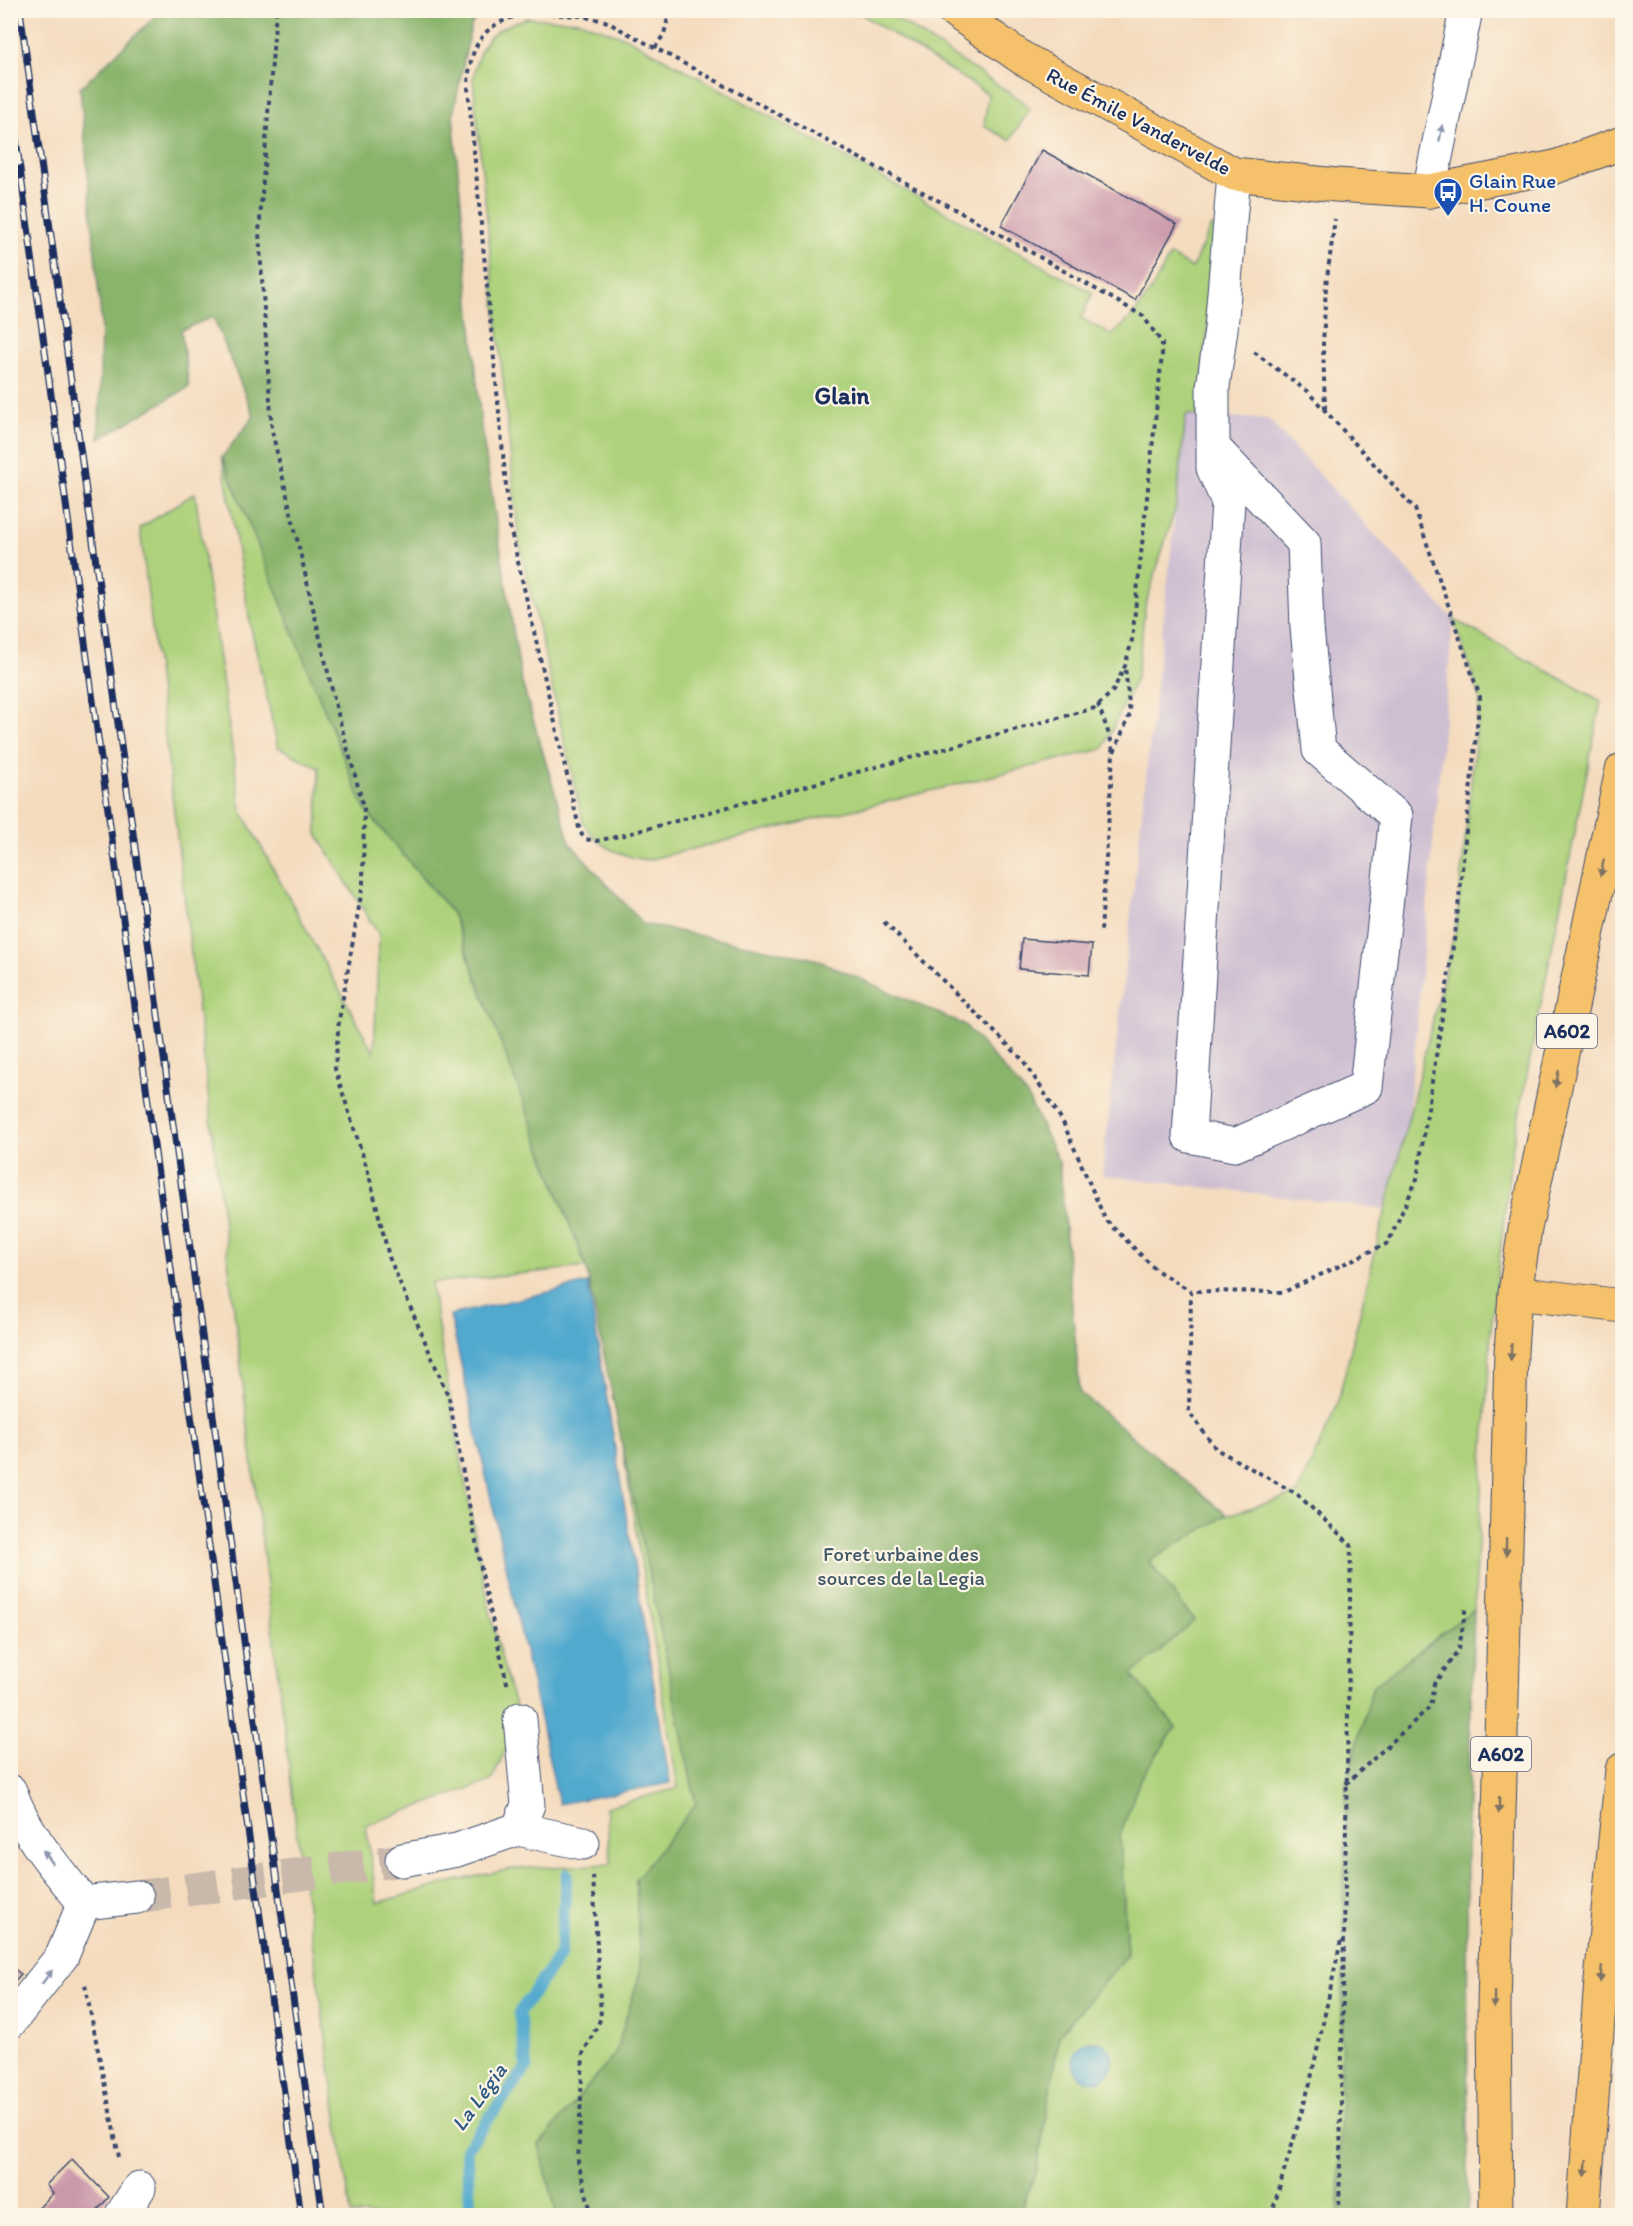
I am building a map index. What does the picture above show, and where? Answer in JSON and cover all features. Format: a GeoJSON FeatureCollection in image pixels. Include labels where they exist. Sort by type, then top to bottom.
{"type":"FeatureCollection","features":[{"type":"Feature","properties":{"kind":"main road","name":"Rue Émile Vandervelde"},"geometry":{"type":"LineString","coordinates":[[953,10],[1022,58],[1234,174],[1336,185],[1429,191],[1555,167],[1623,143]]}},
{"type":"Feature","properties":{"kind":"main road","name":"A602"},"geometry":{"type":"LineString","coordinates":[[1496,2216],[1494,2007],[1511,1353],[1515,1293],[1525,1229],[1623,770]]}},
{"type":"Feature","properties":{"kind":"main road"},"geometry":{"type":"LineString","coordinates":[[1515,1293],[1623,1306]]}},
{"type":"Feature","properties":{"kind":"main road"},"geometry":{"type":"LineString","coordinates":[[1583,2216],[1601,1981],[1623,1770]]}},
{"type":"Feature","properties":{"kind":"street"},"geometry":{"type":"LineString","coordinates":[[1429,191],[1466,10]]}},
{"type":"Feature","properties":{"kind":"street"},"geometry":{"type":"LineString","coordinates":[[1213,447],[1304,543],[1307,627],[1319,750],[1396,816],[1365,1087],[1235,1145],[1189,1136],[1228,502],[1213,468],[1212,387],[1221,329],[1234,174]]}},
{"type":"Feature","properties":{"kind":"street"},"geometry":{"type":"LineString","coordinates":[[518,1829],[528,1805],[520,1719]]}},
{"type":"Feature","properties":{"kind":"street"},"geometry":{"type":"LineString","coordinates":[[10,1791],[18,1812],[30,1832],[84,1903]]}},
{"type":"Feature","properties":{"kind":"street"},"geometry":{"type":"LineString","coordinates":[[402,1860],[457,1850],[518,1829],[583,1843]]}},
{"type":"Feature","properties":{"kind":"street"},"geometry":{"type":"LineString","coordinates":[[84,1903],[137,1897]]}},
{"type":"Feature","properties":{"kind":"street"},"geometry":{"type":"LineString","coordinates":[[10,2022],[50,1973],[70,1939],[84,1903]]}},
{"type":"Feature","properties":{"kind":"street"},"geometry":{"type":"LineString","coordinates":[[121,2216],[139,2188]]}},
{"type":"Feature","properties":{"kind":"path"},"geometry":{"type":"LineString","coordinates":[[276,10],[259,233],[272,431],[336,707],[364,808],[363,884],[339,1020],[335,1069],[369,1175],[389,1257],[449,1398],[503,1672],[520,1719]]}},
{"type":"Feature","properties":{"kind":"path"},"geometry":{"type":"LineString","coordinates":[[655,48],[664,34],[670,10]]}},
{"type":"Feature","properties":{"kind":"path"},"geometry":{"type":"LineString","coordinates":[[532,13],[581,16],[605,21],[655,48],[969,217],[1143,316],[1162,343],[1162,355],[1132,640],[1125,666],[1113,691],[1098,704],[1070,716],[596,841],[585,839],[580,832],[510,527],[469,100],[468,67],[477,45],[489,28],[508,17],[532,13]]}},
{"type":"Feature","properties":{"kind":"path"},"geometry":{"type":"LineString","coordinates":[[1325,410],[1325,297],[1334,236],[1336,185]]}},
{"type":"Feature","properties":{"kind":"path"},"geometry":{"type":"LineString","coordinates":[[884,922],[1023,1060],[1062,1120],[1105,1219],[1156,1270],[1191,1291],[1284,1292],[1388,1243],[1417,1179],[1454,939],[1480,697],[1415,509],[1308,392],[1221,329]]}},
{"type":"Feature","properties":{"kind":"path"},"geometry":{"type":"LineString","coordinates":[[1101,931],[1113,754],[1130,714],[1125,666]]}},
{"type":"Feature","properties":{"kind":"path"},"geometry":{"type":"LineString","coordinates":[[1098,704],[1113,754]]}},
{"type":"Feature","properties":{"kind":"path"},"geometry":{"type":"LineString","coordinates":[[1191,1291],[1189,1412],[1216,1449],[1297,1494],[1351,1545],[1339,2216]]}},
{"type":"Feature","properties":{"kind":"path"},"geometry":{"type":"LineString","coordinates":[[1346,1784],[1430,1707],[1434,1684],[1459,1649],[1466,1604]]}},
{"type":"Feature","properties":{"kind":"path"},"geometry":{"type":"LineString","coordinates":[[583,1843],[594,1879],[601,2018],[583,2054],[579,2162],[592,2216]]}},
{"type":"Feature","properties":{"kind":"path"},"geometry":{"type":"LineString","coordinates":[[1271,2216],[1310,2084],[1344,1930]]}},
{"type":"Feature","properties":{"kind":"path"},"geometry":{"type":"LineString","coordinates":[[70,1939],[81,1967],[120,2163],[139,2188]]}},
{"type":"Feature","properties":{"kind":"shaded area"},"geometry":{"type":"Polygon","coordinates":[[[1186,415],[1268,419],[1453,619],[1400,1211],[1102,1175],[1186,415]]]}},
{"type":"Feature","properties":{"kind":"green space","name":"Foret urbaine des sources de la Legia"},"geometry":{"type":"Polygon","coordinates":[[[161,11],[480,11],[471,26],[453,115],[481,426],[521,679],[570,843],[643,924],[815,959],[965,1025],[1026,1094],[1059,1162],[1080,1393],[1227,1515],[1149,1561],[1194,1621],[1132,1675],[1176,1727],[1140,1779],[1120,1835],[1127,1955],[1059,2035],[1037,2169],[1019,2215],[557,2215],[539,2145],[615,2054],[640,1973],[636,1879],[696,1804],[586,1267],[452,913],[364,808],[222,457],[254,416],[213,317],[181,330],[189,387],[99,439],[101,318],[80,88],[161,11]]]}},
{"type":"Feature","properties":{"kind":"green space"},"geometry":{"type":"Polygon","coordinates":[[[856,11],[885,11],[1025,103],[1030,109],[1010,140],[984,126],[988,94],[856,11]]]}},
{"type":"Feature","properties":{"kind":"green space"},"geometry":{"type":"Polygon","coordinates":[[[527,18],[579,21],[627,38],[1093,293],[1081,318],[1112,335],[1131,317],[1146,298],[1170,255],[1192,268],[1211,226],[1218,228],[1199,415],[1186,415],[1176,506],[1145,607],[1137,676],[1103,749],[647,860],[610,849],[589,831],[583,822],[519,542],[473,79],[479,55],[489,38],[504,27],[527,18]]]}},
{"type":"Feature","properties":{"kind":"green space"},"geometry":{"type":"Polygon","coordinates":[[[222,457],[293,473],[364,808],[452,913],[586,1267],[431,1283],[486,1592],[497,1643],[520,1719],[491,1781],[366,1825],[377,1903],[451,1882],[510,1869],[611,1864],[606,1807],[678,1788],[615,1403],[696,1804],[636,1880],[640,1973],[615,2054],[539,2145],[557,2215],[351,2215],[298,1842],[140,528],[195,493],[241,810],[374,1053],[379,935],[317,834],[319,768],[278,747],[251,628],[222,457]]]}},
{"type":"Feature","properties":{"kind":"green space"},"geometry":{"type":"Polygon","coordinates":[[[1453,619],[1601,701],[1512,1150],[1491,1330],[1474,1609],[1373,1686],[1346,1784],[1339,2215],[1019,2216],[1037,2169],[1059,2035],[1127,1955],[1120,1835],[1140,1779],[1176,1727],[1131,1675],[1194,1620],[1148,1561],[1227,1515],[1297,1494],[1337,1405],[1456,927],[1480,697],[1453,619]]]}},
{"type":"Feature","properties":{"kind":"green space"},"geometry":{"type":"Polygon","coordinates":[[[1474,1609],[1467,1835],[1468,2215],[1339,2215],[1346,1784],[1373,1686],[1474,1609]]]}},
{"type":"Feature","properties":{"kind":"water"},"geometry":{"type":"Polygon","coordinates":[[[588,1283],[670,1783],[559,1804],[450,1315],[588,1283]]]}},
{"type":"Feature","properties":{"kind":"water"},"geometry":{"type":"Polygon","coordinates":[[[1093,2041],[1107,2047],[1113,2061],[1107,2075],[1093,2081],[1079,2075],[1073,2061],[1079,2047],[1093,2041]]]}},
{"type":"Feature","properties":{"kind":"building"},"geometry":{"type":"Polygon","coordinates":[[[1042,150],[1177,224],[1135,300],[1001,226],[1042,150]]]}},
{"type":"Feature","properties":{"kind":"building"},"geometry":{"type":"Polygon","coordinates":[[[1022,939],[1092,945],[1089,975],[1019,969],[1022,939]]]}},
{"type":"Feature","properties":{"kind":"building"},"geometry":{"type":"Polygon","coordinates":[[[10,1966],[21,1974],[10,1986],[10,1966]]]}},
{"type":"Feature","properties":{"kind":"building"},"geometry":{"type":"Polygon","coordinates":[[[72,2159],[109,2197],[92,2216],[31,2216],[53,2193],[46,2185],[72,2159]]]}},
{"type":"Feature","properties":{"kind":"waterway","name":"La Légia"},"geometry":{"type":"LineString","coordinates":[[471,2216],[466,2149],[527,2067],[519,2013],[560,1955],[567,1874]]}},
{"type":"Feature","properties":{"kind":"tunnel"},"geometry":{"type":"LineString","coordinates":[[137,1897],[402,1860]]}},
{"type":"Feature","properties":{"kind":"railway"},"geometry":{"type":"LineString","coordinates":[[20,10],[323,2216]]}},
{"type":"Feature","properties":{"kind":"railway"},"geometry":{"type":"LineString","coordinates":[[10,96],[301,2216]]}},
{"type":"Feature","properties":{"kind":"place","name":"Glain Rue H. Coune"},"geometry":{"type":"Point","coordinates":[1448,218]}},
{"type":"Feature","properties":{"kind":"district","name":"Glain"},"geometry":{"type":"Point","coordinates":[842,395]}}]}
